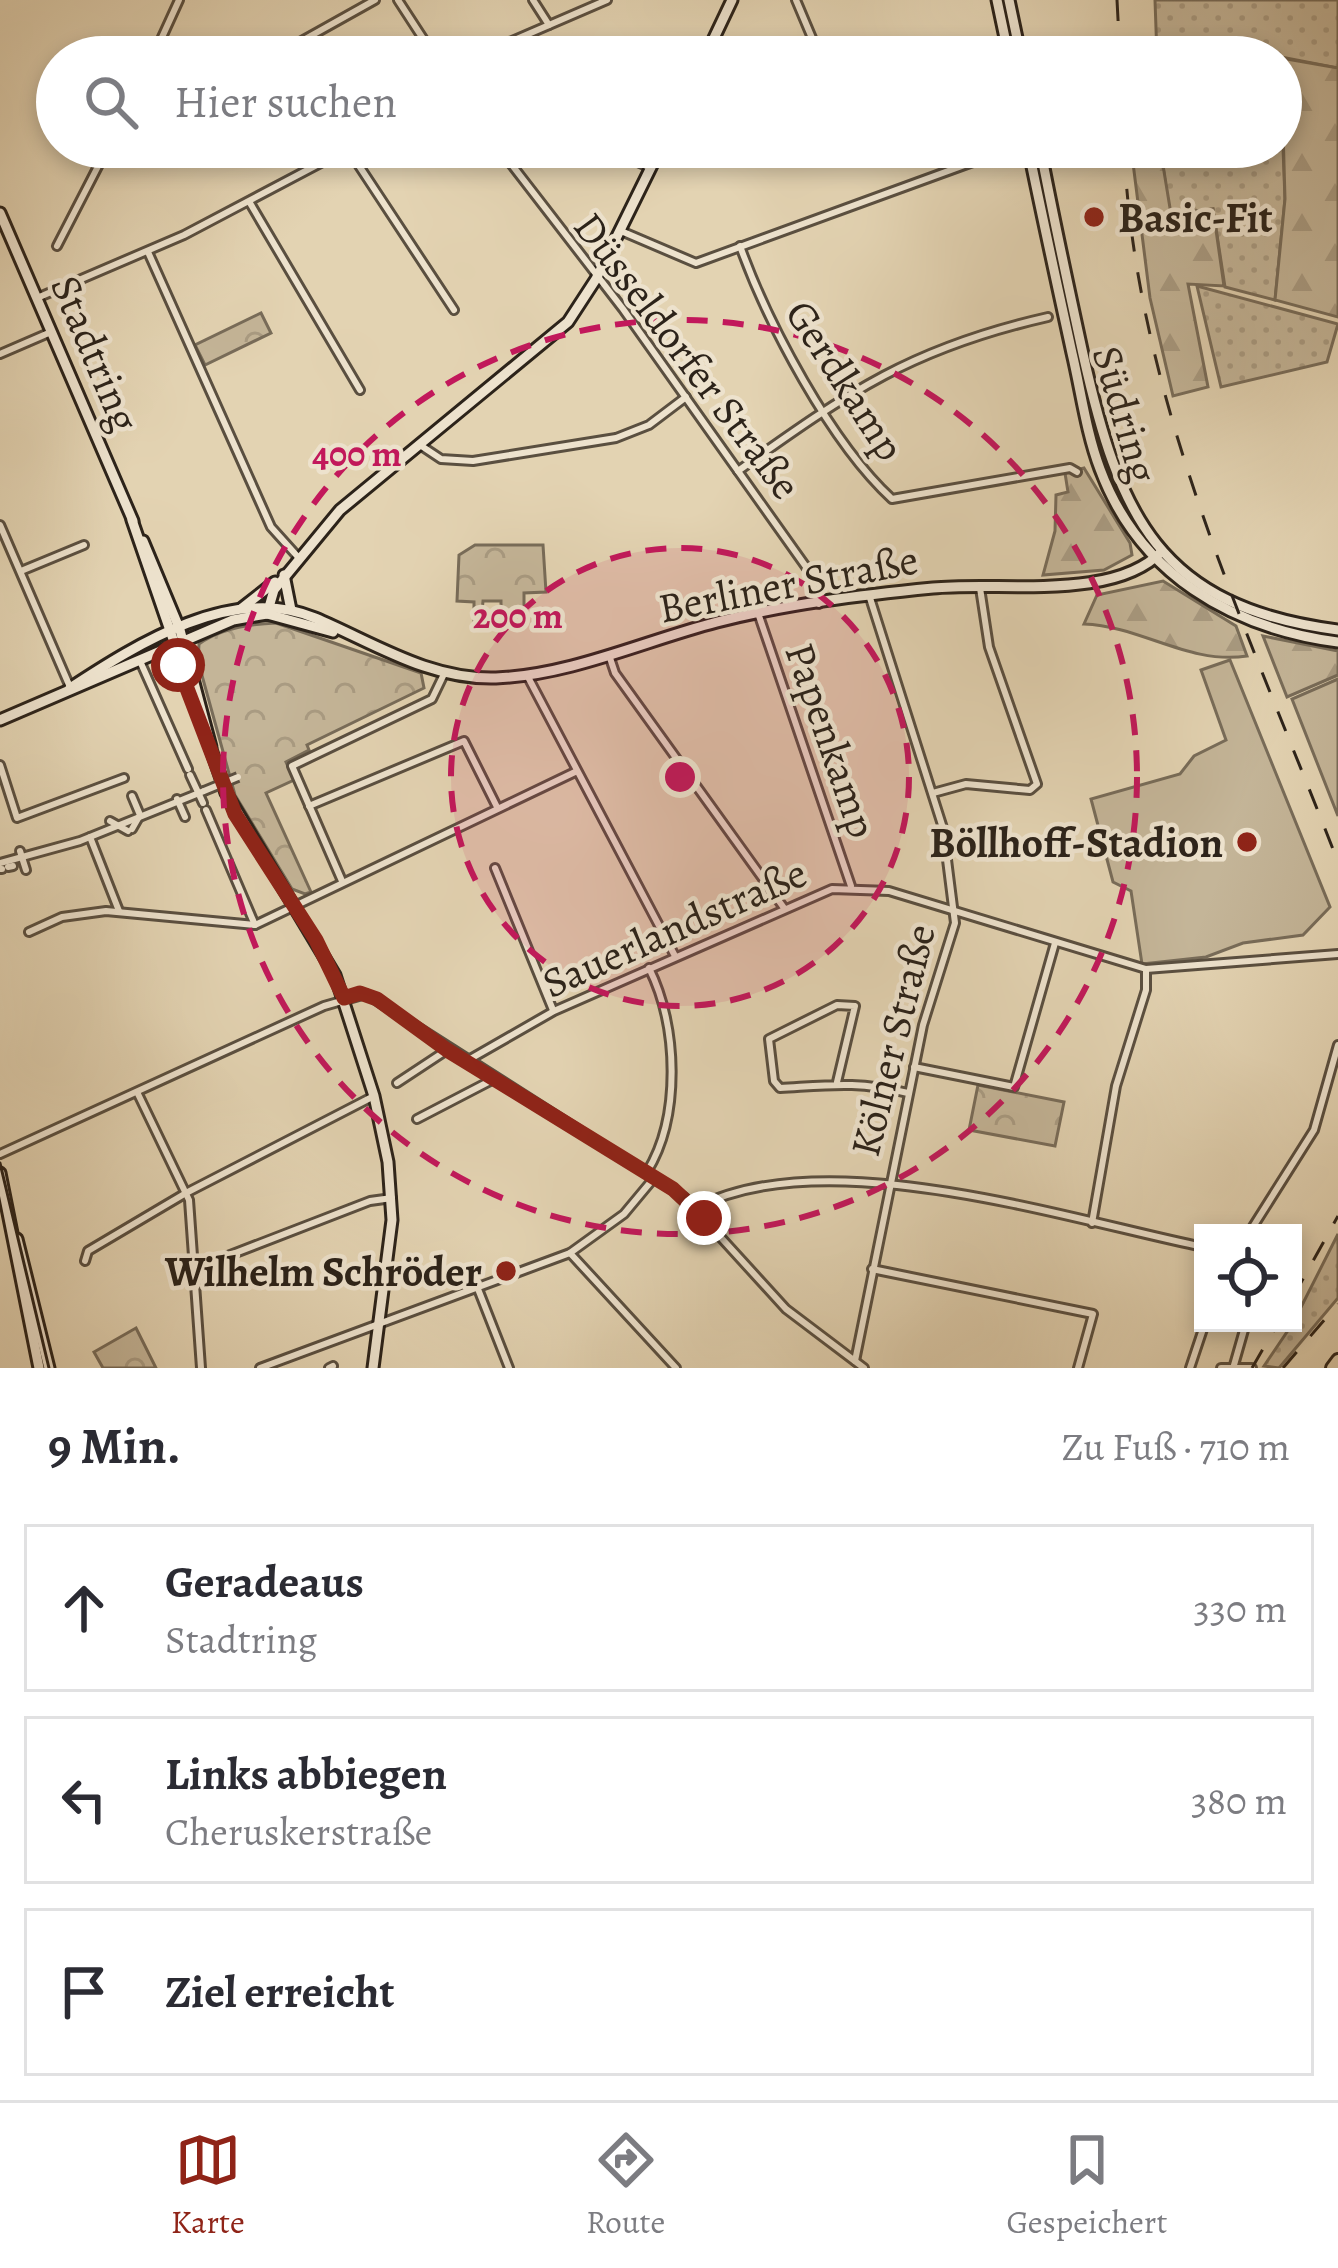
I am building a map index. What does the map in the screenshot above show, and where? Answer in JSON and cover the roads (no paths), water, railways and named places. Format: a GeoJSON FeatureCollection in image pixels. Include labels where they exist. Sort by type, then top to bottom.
{"type":"FeatureCollection","features":[{"type":"Feature","properties":{"kind":"highway"},"geometry":{"type":"LineString","coordinates":[[1332,1368],[1338,1360]]}},
{"type":"Feature","properties":{"kind":"street"},"geometry":{"type":"LineString","coordinates":[[163,36],[179,0]]}},
{"type":"Feature","properties":{"kind":"street"},"geometry":{"type":"LineString","coordinates":[[311,36],[375,0]]}},
{"type":"Feature","properties":{"kind":"street"},"geometry":{"type":"LineString","coordinates":[[398,0],[421,36]]}},
{"type":"Feature","properties":{"kind":"street"},"geometry":{"type":"LineString","coordinates":[[533,0],[549,25]]}},
{"type":"Feature","properties":{"kind":"street"},"geometry":{"type":"LineString","coordinates":[[524,36],[608,0]]}},
{"type":"Feature","properties":{"kind":"street"},"geometry":{"type":"LineString","coordinates":[[715,36],[732,0]]}},
{"type":"Feature","properties":{"kind":"street"},"geometry":{"type":"LineString","coordinates":[[796,0],[811,36]]}},
{"type":"Feature","properties":{"kind":"street"},"geometry":{"type":"LineString","coordinates":[[997,0],[1005,36]]}},
{"type":"Feature","properties":{"kind":"street"},"geometry":{"type":"LineString","coordinates":[[1009,0],[1017,36]]}},
{"type":"Feature","properties":{"kind":"street"},"geometry":{"type":"LineString","coordinates":[[57,246],[97,168]]}},
{"type":"Feature","properties":{"kind":"street"},"geometry":{"type":"LineString","coordinates":[[37,298],[148,252],[314,168]]}},
{"type":"Feature","properties":{"kind":"street"},"geometry":{"type":"LineString","coordinates":[[363,168],[454,310]]}},
{"type":"Feature","properties":{"kind":"street","name":"Düsseldorfer Straße"},"geometry":{"type":"LineString","coordinates":[[514,168],[686,397],[809,571],[819,604]]}},
{"type":"Feature","properties":{"kind":"street"},"geometry":{"type":"LineString","coordinates":[[268,610],[284,575],[340,510],[562,329],[596,279],[651,168]]}},
{"type":"Feature","properties":{"kind":"street"},"geometry":{"type":"LineString","coordinates":[[621,231],[685,262],[956,168]]}},
{"type":"Feature","properties":{"kind":"street","name":"Südring"},"geometry":{"type":"LineString","coordinates":[[1033,168],[1095,454],[1116,505],[1192,591],[1243,619],[1338,642]]}},
{"type":"Feature","properties":{"kind":"street","name":"Südring"},"geometry":{"type":"LineString","coordinates":[[1044,168],[1104,448],[1158,555],[1226,599],[1297,623],[1338,630]]}},
{"type":"Feature","properties":{"kind":"street"},"geometry":{"type":"LineString","coordinates":[[250,203],[360,390]]}},
{"type":"Feature","properties":{"kind":"street","name":"Stadtring"},"geometry":{"type":"LineString","coordinates":[[0,213],[132,520],[235,814],[344,998],[374,1096],[392,1198],[373,1368]]}},
{"type":"Feature","properties":{"kind":"street","name":"Gerdkamp"},"geometry":{"type":"LineString","coordinates":[[740,246],[761,306],[824,410],[892,499],[1070,468],[1077,472]]}},
{"type":"Feature","properties":{"kind":"street"},"geometry":{"type":"LineString","coordinates":[[148,252],[271,527],[298,557]]}},
{"type":"Feature","properties":{"kind":"street"},"geometry":{"type":"LineString","coordinates":[[738,471],[824,410],[933,349],[1048,317]]}},
{"type":"Feature","properties":{"kind":"street"},"geometry":{"type":"LineString","coordinates":[[0,354],[51,332]]}},
{"type":"Feature","properties":{"kind":"street"},"geometry":{"type":"LineString","coordinates":[[418,442],[441,459],[473,461],[616,438],[649,425],[686,397]]}},
{"type":"Feature","properties":{"kind":"street"},"geometry":{"type":"LineString","coordinates":[[0,525],[70,688]]}},
{"type":"Feature","properties":{"kind":"street"},"geometry":{"type":"LineString","coordinates":[[21,572],[84,545]]}},
{"type":"Feature","properties":{"kind":"street","name":"Berliner Straße"},"geometry":{"type":"LineString","coordinates":[[0,720],[232,620],[268,610],[474,678],[609,656],[758,614],[819,604],[979,584],[1103,581],[1138,572],[1158,555]]}},
{"type":"Feature","properties":{"kind":"street"},"geometry":{"type":"LineString","coordinates":[[242,608],[284,575]]}},
{"type":"Feature","properties":{"kind":"street"},"geometry":{"type":"LineString","coordinates":[[284,575],[291,610]]}},
{"type":"Feature","properties":{"kind":"street"},"geometry":{"type":"LineString","coordinates":[[933,793],[966,784],[1030,790],[1037,784],[989,647],[979,584]]}},
{"type":"Feature","properties":{"kind":"street","name":"Kölner Straße"},"geometry":{"type":"LineString","coordinates":[[855,1361],[908,1093],[952,939],[954,912],[948,848],[871,598]]}},
{"type":"Feature","properties":{"kind":"street","name":"Berliner Straße"},"geometry":{"type":"LineString","coordinates":[[70,688],[174,632],[242,608],[291,610],[356,639]]}},
{"type":"Feature","properties":{"kind":"street","name":"Papenkamp"},"geometry":{"type":"LineString","coordinates":[[758,614],[850,886]]}},
{"type":"Feature","properties":{"kind":"street"},"geometry":{"type":"LineString","coordinates":[[609,656],[615,673],[784,908]]}},
{"type":"Feature","properties":{"kind":"street"},"geometry":{"type":"LineString","coordinates":[[140,661],[201,792],[255,925]]}},
{"type":"Feature","properties":{"kind":"street"},"geometry":{"type":"LineString","coordinates":[[342,880],[292,766],[433,699],[445,672]]}},
{"type":"Feature","properties":{"kind":"street"},"geometry":{"type":"LineString","coordinates":[[527,673],[675,956]]}},
{"type":"Feature","properties":{"kind":"street"},"geometry":{"type":"LineString","coordinates":[[309,806],[464,741],[497,808]]}},
{"type":"Feature","properties":{"kind":"street"},"geometry":{"type":"LineString","coordinates":[[0,765],[17,818],[124,778]]}},
{"type":"Feature","properties":{"kind":"street"},"geometry":{"type":"LineString","coordinates":[[29,932],[70,915],[119,911],[255,925],[575,772]]}},
{"type":"Feature","properties":{"kind":"street"},"geometry":{"type":"LineString","coordinates":[[13,864],[238,777]]}},
{"type":"Feature","properties":{"kind":"street"},"geometry":{"type":"LineString","coordinates":[[132,796],[140,815]]}},
{"type":"Feature","properties":{"kind":"street"},"geometry":{"type":"LineString","coordinates":[[177,799],[185,818]]}},
{"type":"Feature","properties":{"kind":"street"},"geometry":{"type":"LineString","coordinates":[[103,828],[130,830],[140,815]]}},
{"type":"Feature","properties":{"kind":"street"},"geometry":{"type":"LineString","coordinates":[[103,828],[119,911]]}},
{"type":"Feature","properties":{"kind":"street"},"geometry":{"type":"LineString","coordinates":[[495,868],[554,1011]]}},
{"type":"Feature","properties":{"kind":"street","name":"Sauerlandstraße"},"geometry":{"type":"LineString","coordinates":[[465,1062],[554,1011],[784,908],[850,886],[1146,969],[1338,954]]}},
{"type":"Feature","properties":{"kind":"street"},"geometry":{"type":"LineString","coordinates":[[914,1067],[1014,1087],[1055,943]]}},
{"type":"Feature","properties":{"kind":"street"},"geometry":{"type":"LineString","coordinates":[[260,1368],[570,1253],[616,1221],[651,1176],[665,1142],[671,1094],[658,994],[649,968]]}},
{"type":"Feature","properties":{"kind":"street"},"geometry":{"type":"LineString","coordinates":[[1091,1224],[1116,1086],[1146,990],[1146,969]]}},
{"type":"Feature","properties":{"kind":"street"},"geometry":{"type":"LineString","coordinates":[[0,1154],[360,993],[696,1208],[786,1309],[864,1368]]}},
{"type":"Feature","properties":{"kind":"street"},"geometry":{"type":"LineString","coordinates":[[837,1082],[855,1006],[837,1005],[769,1039],[776,1085],[837,1082],[908,1093]]}},
{"type":"Feature","properties":{"kind":"street"},"geometry":{"type":"LineString","coordinates":[[1255,1224],[1314,1130],[1338,1045]]}},
{"type":"Feature","properties":{"kind":"street"},"geometry":{"type":"LineString","coordinates":[[398,1083],[447,1050]]}},
{"type":"Feature","properties":{"kind":"street"},"geometry":{"type":"LineString","coordinates":[[417,1119],[494,1079]]}},
{"type":"Feature","properties":{"kind":"street"},"geometry":{"type":"LineString","coordinates":[[138,1094],[186,1193],[201,1368]]}},
{"type":"Feature","properties":{"kind":"street"},"geometry":{"type":"LineString","coordinates":[[85,1261],[88,1251],[186,1193],[374,1096]]}},
{"type":"Feature","properties":{"kind":"street"},"geometry":{"type":"LineString","coordinates":[[0,1173],[49,1368]]}},
{"type":"Feature","properties":{"kind":"street"},"geometry":{"type":"LineString","coordinates":[[696,1208],[767,1186],[889,1182],[1194,1244]]}},
{"type":"Feature","properties":{"kind":"street"},"geometry":{"type":"LineString","coordinates":[[194,1269],[370,1201],[392,1198]]}},
{"type":"Feature","properties":{"kind":"street"},"geometry":{"type":"LineString","coordinates":[[11,1221],[39,1368]]}},
{"type":"Feature","properties":{"kind":"street"},"geometry":{"type":"LineString","coordinates":[[570,1253],[676,1368]]}},
{"type":"Feature","properties":{"kind":"street"},"geometry":{"type":"LineString","coordinates":[[872,1269],[1094,1314],[1078,1368]]}},
{"type":"Feature","properties":{"kind":"street"},"geometry":{"type":"LineString","coordinates":[[478,1289],[509,1368]]}},
{"type":"Feature","properties":{"kind":"street"},"geometry":{"type":"LineString","coordinates":[[1190,1368],[1201,1332]]}},
{"type":"Feature","properties":{"kind":"street"},"geometry":{"type":"LineString","coordinates":[[1234,1365],[1243,1332]]}},
{"type":"Feature","properties":{"kind":"street"},"geometry":{"type":"LineString","coordinates":[[289,1358],[292,1368]]}},
{"type":"Feature","properties":{"kind":"street"},"geometry":{"type":"LineString","coordinates":[[841,1368],[855,1361]]}},
{"type":"Feature","properties":{"kind":"street"},"geometry":{"type":"LineString","coordinates":[[1221,1368],[1252,1368]]}},
{"type":"Feature","properties":{"kind":"tram line"},"geometry":{"type":"LineString","coordinates":[[0,1163],[49,1368]]}},
{"type":"Feature","properties":{"kind":"railway"},"geometry":{"type":"LineString","coordinates":[[1117,0],[1119,36]]}},
{"type":"Feature","properties":{"kind":"railway"},"geometry":{"type":"LineString","coordinates":[[1126,168],[1133,240],[1173,423],[1234,601],[1338,862]]}},
{"type":"Feature","properties":{"kind":"railway"},"geometry":{"type":"LineString","coordinates":[[1302,1281],[1338,1216]]}},
{"type":"Feature","properties":{"kind":"railway"},"geometry":{"type":"LineString","coordinates":[[1283,1368],[1338,1304]]}},
{"type":"Feature","properties":{"kind":"railway"},"geometry":{"type":"LineString","coordinates":[[1252,1368],[1273,1332]]}},
{"type":"Feature","properties":{"kind":"place","name":"Basic-Fit"},"geometry":{"type":"Point","coordinates":[1094,217]}},
{"type":"Feature","properties":{"kind":"place","name":"Böllhoff-Stadion"},"geometry":{"type":"Point","coordinates":[1247,842]}},
{"type":"Feature","properties":{"kind":"place","name":"Wilhelm Schröder"},"geometry":{"type":"Point","coordinates":[506,1271]}}]}
